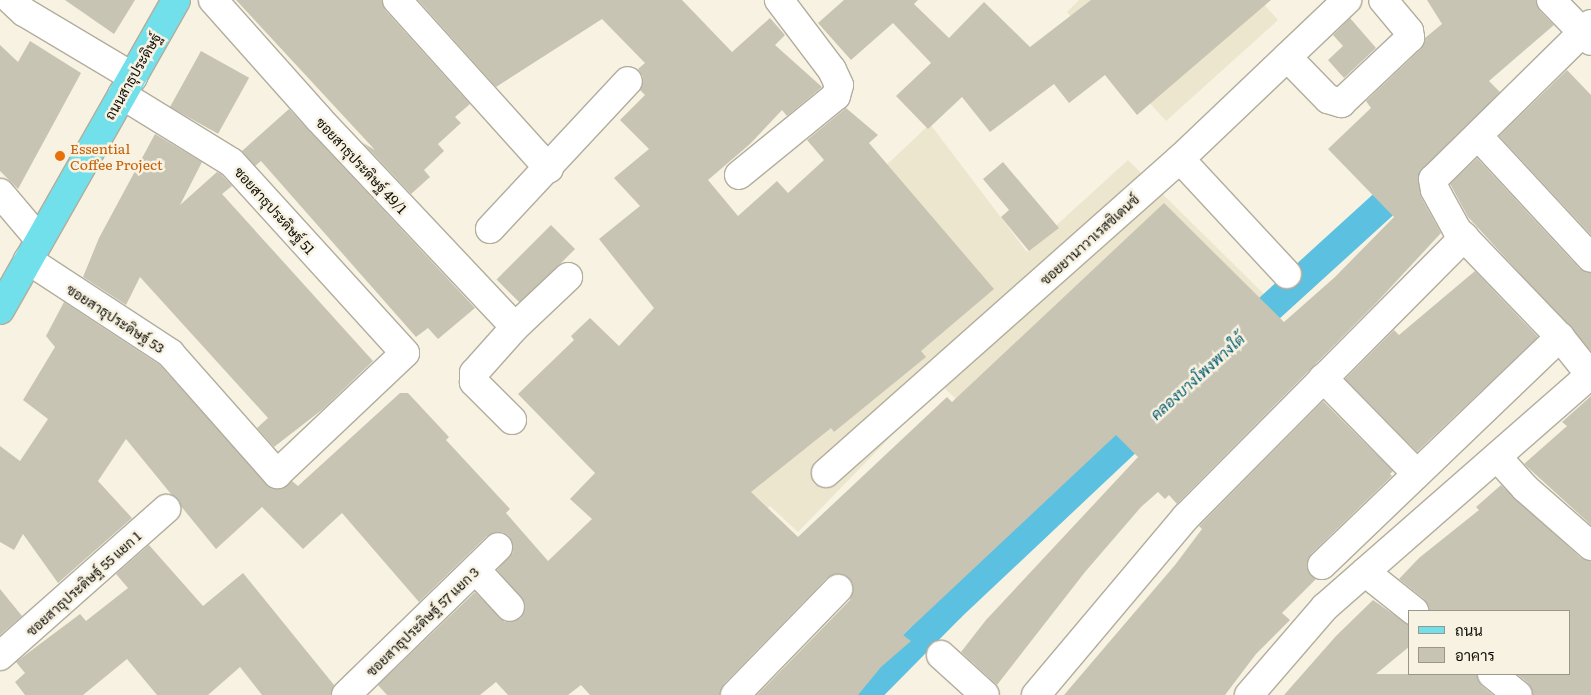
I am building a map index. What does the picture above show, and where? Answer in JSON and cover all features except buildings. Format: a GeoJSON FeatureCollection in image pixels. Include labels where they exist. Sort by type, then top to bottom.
{"type":"FeatureCollection","features":[{"type":"Feature","properties":{"kind":"main road","name":"ถนนสาธุประดิษฐ์"},"geometry":{"type":"LineString","coordinates":[[0,310],[176,0]]}},
{"type":"Feature","properties":{"kind":"street","name":"ซอยสาธุประดิษฐ์ 51"},"geometry":{"type":"LineString","coordinates":[[11,0],[24,12],[231,162],[405,353],[277,474]]}},
{"type":"Feature","properties":{"kind":"street","name":"ซอยสาธุประดิษฐ์ 49/1"},"geometry":{"type":"LineString","coordinates":[[213,0],[318,118],[515,327]]}},
{"type":"Feature","properties":{"kind":"street"},"geometry":{"type":"LineString","coordinates":[[397,0],[549,169]]}},
{"type":"Feature","properties":{"kind":"street"},"geometry":{"type":"LineString","coordinates":[[738,175],[836,96],[839,85],[832,70],[779,0]]}},
{"type":"Feature","properties":{"kind":"street","name":"ซอยยานาวาเรสซิเดนซ์"},"geometry":{"type":"LineString","coordinates":[[826,473],[1180,158],[1346,0]]}},
{"type":"Feature","properties":{"kind":"street"},"geometry":{"type":"LineString","coordinates":[[1287,57],[1328,99],[1341,103],[1410,38],[1409,31],[1382,0]]}},
{"type":"Feature","properties":{"kind":"street"},"geometry":{"type":"LineString","coordinates":[[1254,693],[1325,607],[1591,375],[1560,337],[1464,237],[1435,190],[1433,179],[1441,168],[1478,136],[1588,32],[1551,0]]}},
{"type":"Feature","properties":{"kind":"street"},"geometry":{"type":"LineString","coordinates":[[490,229],[549,169],[628,81]]}},
{"type":"Feature","properties":{"kind":"street"},"geometry":{"type":"LineString","coordinates":[[1478,136],[1591,258]]}},
{"type":"Feature","properties":{"kind":"street"},"geometry":{"type":"LineString","coordinates":[[1180,158],[1287,274]]}},
{"type":"Feature","properties":{"kind":"street","name":"ซอยสาธุประดิษฐ์ 53"},"geometry":{"type":"LineString","coordinates":[[0,193],[34,250],[170,353],[277,474]]}},
{"type":"Feature","properties":{"kind":"street"},"geometry":{"type":"LineString","coordinates":[[1036,695],[1186,517],[1464,237]]}},
{"type":"Feature","properties":{"kind":"street"},"geometry":{"type":"LineString","coordinates":[[512,420],[474,382],[478,365],[568,277]]}},
{"type":"Feature","properties":{"kind":"street"},"geometry":{"type":"LineString","coordinates":[[1322,565],[1560,337]]}},
{"type":"Feature","properties":{"kind":"street"},"geometry":{"type":"LineString","coordinates":[[1323,378],[1417,474]]}},
{"type":"Feature","properties":{"kind":"street"},"geometry":{"type":"LineString","coordinates":[[1497,457],[1525,488],[1591,546]]}},
{"type":"Feature","properties":{"kind":"street","name":"ซอยสาธุประดิษฐ์ 55 แยก 1"},"geometry":{"type":"LineString","coordinates":[[0,656],[166,509]]}},
{"type":"Feature","properties":{"kind":"street","name":"ซอยสาธุประดิษฐ์ 57 แยก 3"},"geometry":{"type":"LineString","coordinates":[[346,695],[498,547]]}},
{"type":"Feature","properties":{"kind":"street"},"geometry":{"type":"LineString","coordinates":[[476,570],[510,607]]}},
{"type":"Feature","properties":{"kind":"street"},"geometry":{"type":"LineString","coordinates":[[1365,572],[1413,610]]}},
{"type":"Feature","properties":{"kind":"street"},"geometry":{"type":"LineString","coordinates":[[735,695],[838,589]]}},
{"type":"Feature","properties":{"kind":"street"},"geometry":{"type":"LineString","coordinates":[[941,655],[986,695]]}},
{"type":"Feature","properties":{"kind":"street"},"geometry":{"type":"LineString","coordinates":[[1493,675],[1518,695]]}},
{"type":"Feature","properties":{"kind":"shaded area"},"geometry":{"type":"Polygon","coordinates":[[[1079,0],[1260,0],[1278,20],[1166,121],[1067,12],[1079,0]]]}},
{"type":"Feature","properties":{"kind":"shaded area"},"geometry":{"type":"Polygon","coordinates":[[[930,124],[1027,252],[1128,160],[1270,300],[1059,495],[941,385],[798,532],[770,506],[722,552],[609,426],[930,124]]]}},
{"type":"Feature","properties":{"kind":"waterway","name":"คลองบางโพงพางใต้"},"geometry":{"type":"LineString","coordinates":[[1240,334],[1481,115]]}},
{"type":"Feature","properties":{"kind":"waterway","name":"คลองบางโพงพางใต้"},"geometry":{"type":"LineString","coordinates":[[863,695],[950,607],[1153,416]]}},
{"type":"Feature","properties":{"kind":"place","name":"Essential Coffee Project"},"geometry":{"type":"Point","coordinates":[60,156]}}]}
